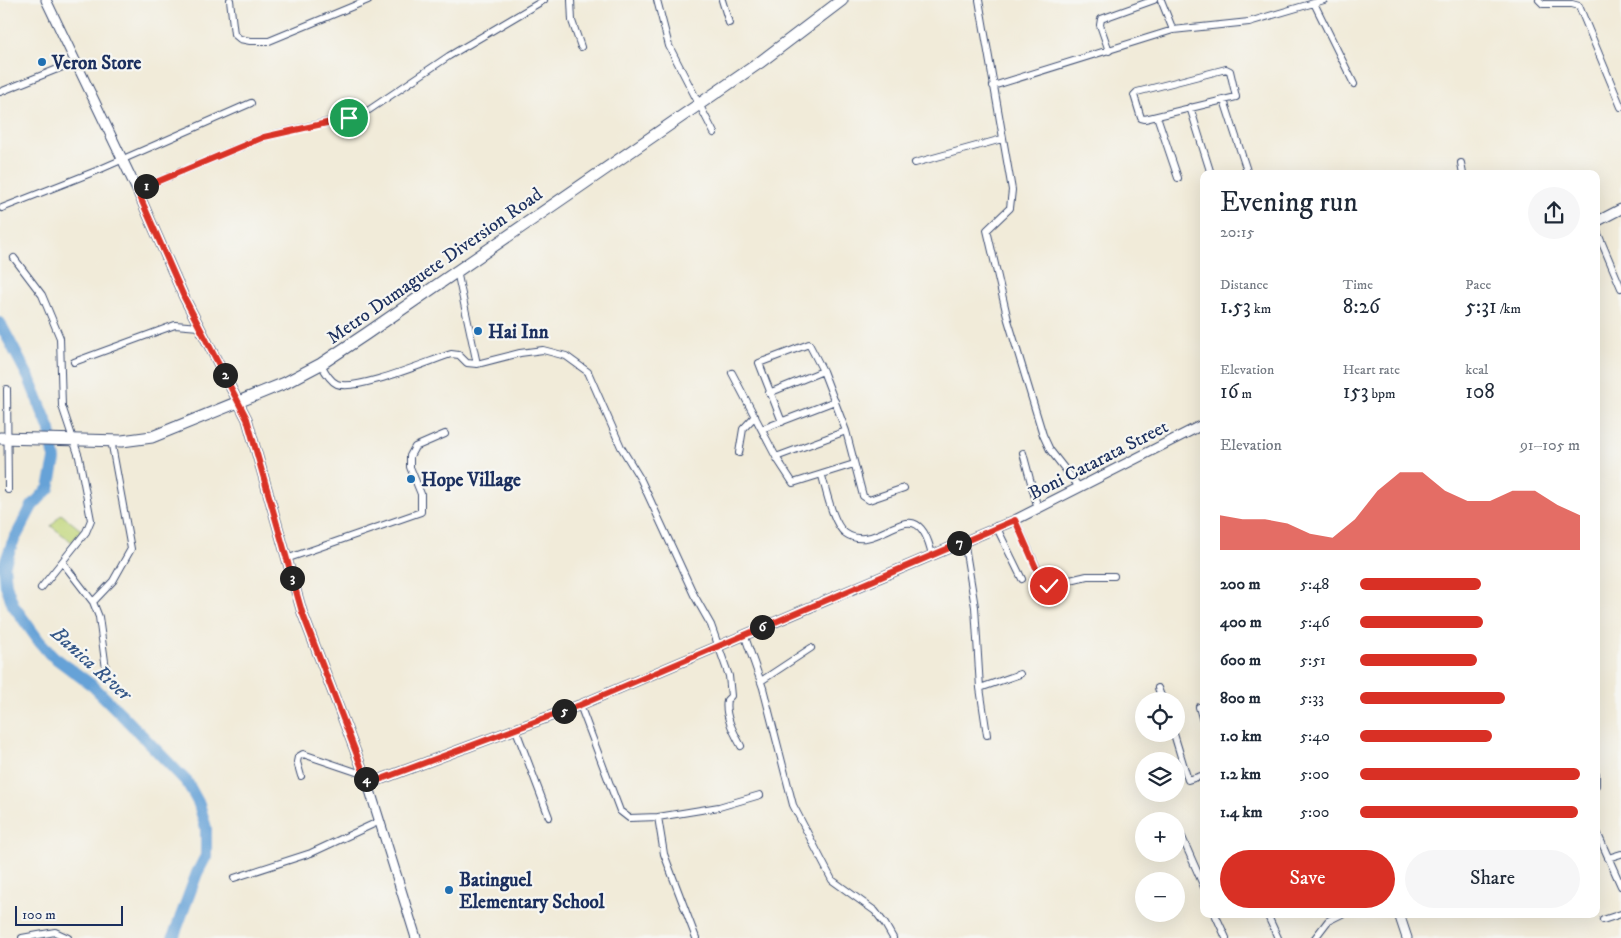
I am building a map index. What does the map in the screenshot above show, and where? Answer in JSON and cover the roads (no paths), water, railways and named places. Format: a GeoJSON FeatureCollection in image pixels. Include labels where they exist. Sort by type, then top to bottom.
{"type":"FeatureCollection","features":[{"type":"Feature","properties":{"kind":"highway","name":"Metro Dumaguete Diversion Road"},"geometry":{"type":"LineString","coordinates":[[3,438],[111,440],[152,437],[241,403],[321,364],[791,41],[842,0]]}},
{"type":"Feature","properties":{"kind":"main road"},"geometry":{"type":"LineString","coordinates":[[46,0],[137,190],[199,327],[241,403],[252,435],[302,612],[365,775],[416,938]]}},
{"type":"Feature","properties":{"kind":"main road"},"geometry":{"type":"LineString","coordinates":[[1600,220],[1621,208]]}},
{"type":"Feature","properties":{"kind":"main road","name":"Boni Catarata Street"},"geometry":{"type":"LineString","coordinates":[[368,784],[580,705],[996,526],[1015,520],[1200,426]]}},
{"type":"Feature","properties":{"kind":"main road"},"geometry":{"type":"LineString","coordinates":[[1401,918],[1407,938]]}},
{"type":"Feature","properties":{"kind":"street"},"geometry":{"type":"LineString","coordinates":[[230,0],[234,34],[240,39],[250,41],[269,41],[368,0]]}},
{"type":"Feature","properties":{"kind":"street"},"geometry":{"type":"LineString","coordinates":[[137,190],[264,137],[349,118],[369,110],[449,56],[544,0]]}},
{"type":"Feature","properties":{"kind":"street"},"geometry":{"type":"LineString","coordinates":[[572,0],[572,21],[581,47]]}},
{"type":"Feature","properties":{"kind":"street"},"geometry":{"type":"LineString","coordinates":[[657,0],[669,46],[714,133]]}},
{"type":"Feature","properties":{"kind":"street"},"geometry":{"type":"LineString","coordinates":[[722,0],[729,23]]}},
{"type":"Feature","properties":{"kind":"street"},"geometry":{"type":"LineString","coordinates":[[980,0],[1012,190],[1010,208],[987,230],[1008,320],[1043,435],[1050,450],[1079,488]]}},
{"type":"Feature","properties":{"kind":"street"},"geometry":{"type":"LineString","coordinates":[[1108,51],[1100,25],[1101,19],[1154,0]]}},
{"type":"Feature","properties":{"kind":"street"},"geometry":{"type":"LineString","coordinates":[[1161,0],[1174,30]]}},
{"type":"Feature","properties":{"kind":"street"},"geometry":{"type":"LineString","coordinates":[[993,86],[1174,30],[1250,22],[1324,0]]}},
{"type":"Feature","properties":{"kind":"street"},"geometry":{"type":"LineString","coordinates":[[1539,0],[1543,4],[1572,4],[1579,6],[1621,107]]}},
{"type":"Feature","properties":{"kind":"street"},"geometry":{"type":"LineString","coordinates":[[1314,3],[1354,84]]}},
{"type":"Feature","properties":{"kind":"street"},"geometry":{"type":"LineString","coordinates":[[0,92],[75,62]]}},
{"type":"Feature","properties":{"kind":"street"},"geometry":{"type":"LineString","coordinates":[[1226,69],[1230,71],[1237,95],[1234,98],[1224,100],[1141,118],[1134,95],[1137,92],[1226,69]]}},
{"type":"Feature","properties":{"kind":"street"},"geometry":{"type":"LineString","coordinates":[[1224,100],[1247,170]]}},
{"type":"Feature","properties":{"kind":"street"},"geometry":{"type":"LineString","coordinates":[[2,208],[251,103]]}},
{"type":"Feature","properties":{"kind":"street"},"geometry":{"type":"LineString","coordinates":[[1190,107],[1210,170]]}},
{"type":"Feature","properties":{"kind":"street"},"geometry":{"type":"LineString","coordinates":[[1156,116],[1178,178]]}},
{"type":"Feature","properties":{"kind":"street"},"geometry":{"type":"LineString","coordinates":[[915,163],[1002,139]]}},
{"type":"Feature","properties":{"kind":"street"},"geometry":{"type":"LineString","coordinates":[[1461,163],[1462,170]]}},
{"type":"Feature","properties":{"kind":"street"},"geometry":{"type":"LineString","coordinates":[[1600,239],[1621,288]]}},
{"type":"Feature","properties":{"kind":"street"},"geometry":{"type":"LineString","coordinates":[[14,258],[42,295],[60,338],[62,406],[72,438],[91,520],[86,532],[41,588]]}},
{"type":"Feature","properties":{"kind":"street"},"geometry":{"type":"LineString","coordinates":[[457,271],[477,364]]}},
{"type":"Feature","properties":{"kind":"street"},"geometry":{"type":"LineString","coordinates":[[74,362],[175,325],[199,327]]}},
{"type":"Feature","properties":{"kind":"street"},"geometry":{"type":"LineString","coordinates":[[782,422],[759,366],[761,361],[809,344],[823,371],[846,431],[865,499],[904,488]]}},
{"type":"Feature","properties":{"kind":"street"},"geometry":{"type":"LineString","coordinates":[[321,364],[325,373],[336,384],[354,387],[451,354],[459,355],[467,363],[477,364],[520,353],[542,350],[566,356],[588,372],[621,447],[641,480],[694,595],[710,625],[732,689],[726,706],[731,724],[741,746]]}},
{"type":"Feature","properties":{"kind":"street"},"geometry":{"type":"LineString","coordinates":[[769,393],[823,371]]}},
{"type":"Feature","properties":{"kind":"street"},"geometry":{"type":"LineString","coordinates":[[732,373],[776,457],[793,483],[822,476],[854,464]]}},
{"type":"Feature","properties":{"kind":"street"},"geometry":{"type":"LineString","coordinates":[[7,389],[3,438],[8,490]]}},
{"type":"Feature","properties":{"kind":"street"},"geometry":{"type":"LineString","coordinates":[[762,429],[835,401]]}},
{"type":"Feature","properties":{"kind":"street"},"geometry":{"type":"LineString","coordinates":[[740,453],[743,429],[755,416]]}},
{"type":"Feature","properties":{"kind":"street"},"geometry":{"type":"LineString","coordinates":[[776,457],[846,431]]}},
{"type":"Feature","properties":{"kind":"street"},"geometry":{"type":"LineString","coordinates":[[286,559],[422,512],[421,494],[410,467],[410,456],[415,447],[445,434]]}},
{"type":"Feature","properties":{"kind":"street"},"geometry":{"type":"LineString","coordinates":[[93,602],[113,581],[131,549],[111,440]]}},
{"type":"Feature","properties":{"kind":"street"},"geometry":{"type":"LineString","coordinates":[[1023,453],[1038,508]]}},
{"type":"Feature","properties":{"kind":"street"},"geometry":{"type":"LineString","coordinates":[[822,476],[836,522],[844,532],[856,538],[870,537],[901,524],[913,522],[922,527],[928,536],[932,555]]}},
{"type":"Feature","properties":{"kind":"street"},"geometry":{"type":"LineString","coordinates":[[1015,520],[1045,586],[1087,576],[1114,576]]}},
{"type":"Feature","properties":{"kind":"street"},"geometry":{"type":"LineString","coordinates":[[996,526],[1022,579]]}},
{"type":"Feature","properties":{"kind":"street"},"geometry":{"type":"LineString","coordinates":[[964,540],[975,607],[980,688],[987,735]]}},
{"type":"Feature","properties":{"kind":"street"},"geometry":{"type":"LineString","coordinates":[[63,563],[93,602],[99,617],[106,669]]}},
{"type":"Feature","properties":{"kind":"street"},"geometry":{"type":"LineString","coordinates":[[744,634],[761,681],[797,812],[832,880],[875,911],[893,938]]}},
{"type":"Feature","properties":{"kind":"street"},"geometry":{"type":"LineString","coordinates":[[761,681],[812,648]]}},
{"type":"Feature","properties":{"kind":"street"},"geometry":{"type":"LineString","coordinates":[[980,688],[1020,674]]}},
{"type":"Feature","properties":{"kind":"street"},"geometry":{"type":"LineString","coordinates":[[1158,688],[1160,692]]}},
{"type":"Feature","properties":{"kind":"street"},"geometry":{"type":"LineString","coordinates":[[580,705],[620,811],[629,818],[658,817],[719,807],[760,795]]}},
{"type":"Feature","properties":{"kind":"street"},"geometry":{"type":"LineString","coordinates":[[516,730],[549,817]]}},
{"type":"Feature","properties":{"kind":"street"},"geometry":{"type":"LineString","coordinates":[[1176,742],[1188,780],[1200,776]]}},
{"type":"Feature","properties":{"kind":"street"},"geometry":{"type":"LineString","coordinates":[[301,776],[296,762],[298,757],[303,754],[365,775]]}},
{"type":"Feature","properties":{"kind":"street"},"geometry":{"type":"LineString","coordinates":[[658,817],[664,854],[696,938]]}},
{"type":"Feature","properties":{"kind":"street"},"geometry":{"type":"LineString","coordinates":[[234,878],[311,853],[380,821]]}},
{"type":"Feature","properties":{"kind":"street"},"geometry":{"type":"LineString","coordinates":[[1600,839],[1621,886]]}},
{"type":"Feature","properties":{"kind":"street"},"geometry":{"type":"LineString","coordinates":[[1185,844],[1200,878]]}},
{"type":"Feature","properties":{"kind":"street"},"geometry":{"type":"LineString","coordinates":[[1608,858],[1621,854]]}},
{"type":"Feature","properties":{"kind":"street"},"geometry":{"type":"LineString","coordinates":[[1603,920],[1621,914]]}},
{"type":"Feature","properties":{"kind":"street"},"geometry":{"type":"LineString","coordinates":[[1217,918],[1226,938]]}},
{"type":"Feature","properties":{"kind":"street"},"geometry":{"type":"LineString","coordinates":[[1269,918],[1278,938]]}},
{"type":"Feature","properties":{"kind":"street"},"geometry":{"type":"LineString","coordinates":[[1315,938],[1328,921],[1334,918]]}},
{"type":"Feature","properties":{"kind":"street"},"geometry":{"type":"LineString","coordinates":[[22,938],[55,932],[68,938]]}},
{"type":"Feature","properties":{"kind":"waterway","name":"Banica River"},"geometry":{"type":"LineString","coordinates":[[0,323],[29,378],[50,430],[55,460],[49,488],[32,506],[12,544],[4,566],[6,585],[13,605],[50,654],[93,686],[124,717],[187,782],[199,804],[206,828],[206,856],[197,873],[173,938]]}},
{"type":"Feature","properties":{"kind":"place","name":"Veron Store"},"geometry":{"type":"Point","coordinates":[42,62]}},
{"type":"Feature","properties":{"kind":"place","name":"Hai Inn"},"geometry":{"type":"Point","coordinates":[478,331]}},
{"type":"Feature","properties":{"kind":"place","name":"Hope Village"},"geometry":{"type":"Point","coordinates":[411,479]}},
{"type":"Feature","properties":{"kind":"place","name":"Batinguel Elementary School"},"geometry":{"type":"Point","coordinates":[449,890]}}]}
